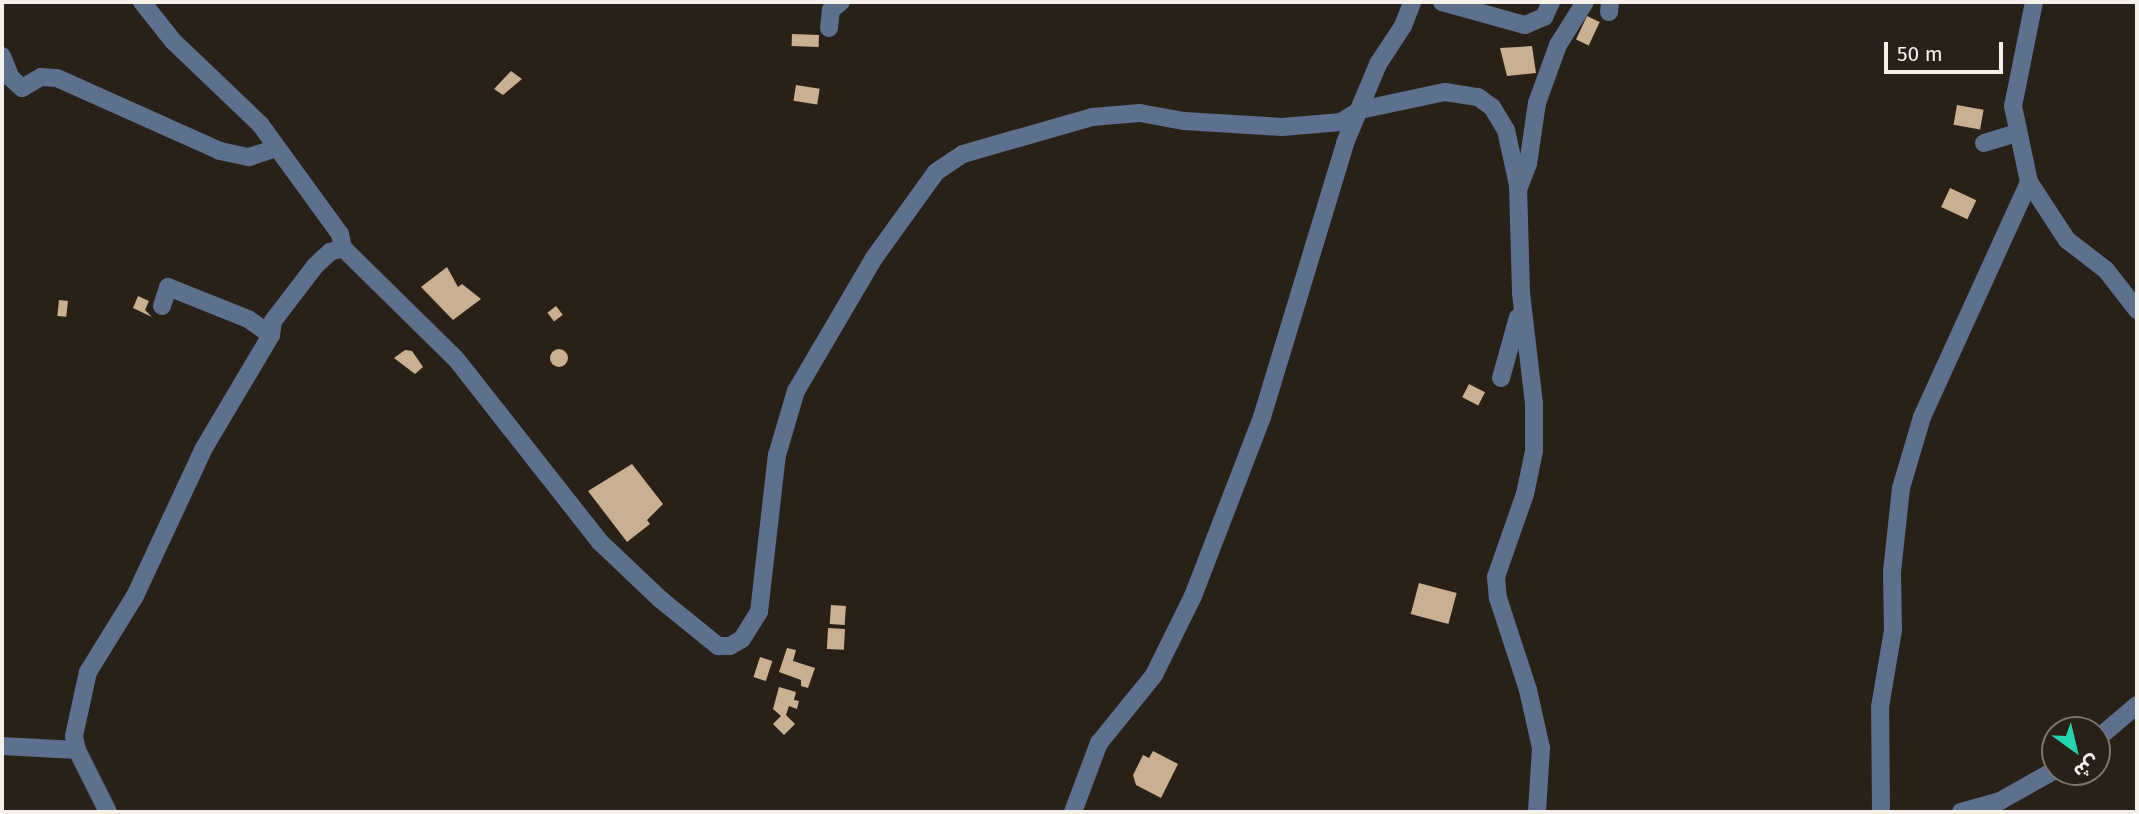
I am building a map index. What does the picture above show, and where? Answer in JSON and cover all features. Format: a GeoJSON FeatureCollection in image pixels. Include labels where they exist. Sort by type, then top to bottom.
{"type":"FeatureCollection","features":[{"type":"Feature","properties":{"kind":"street"},"geometry":{"type":"LineString","coordinates":[[142,2],[173,41],[243,105],[340,234],[343,248],[456,359],[600,542],[712,643],[730,646],[742,639],[759,612],[777,455],[796,391],[861,279],[936,172],[963,154],[1092,117],[1140,113],[1184,121],[1282,127],[1341,122],[1360,110],[1446,92],[1478,97],[1492,107],[1506,130],[1518,191],[1521,293],[1534,404],[1534,450],[1525,494],[1496,577],[1498,598],[1528,690],[1541,748],[1537,812]]}},
{"type":"Feature","properties":{"kind":"street"},"geometry":{"type":"LineString","coordinates":[[829,27],[831,10],[841,2]]}},
{"type":"Feature","properties":{"kind":"street"},"geometry":{"type":"LineString","coordinates":[[1073,812],[1103,736],[1154,675],[1171,645],[1233,500],[1331,202],[1338,166],[1378,64],[1403,26],[1412,2]]}},
{"type":"Feature","properties":{"kind":"street"},"geometry":{"type":"LineString","coordinates":[[1442,2],[1525,25],[1544,17],[1551,2]]}},
{"type":"Feature","properties":{"kind":"street"},"geometry":{"type":"LineString","coordinates":[[1518,191],[1528,163],[1537,103],[1558,45],[1585,2]]}},
{"type":"Feature","properties":{"kind":"street"},"geometry":{"type":"LineString","coordinates":[[2034,2],[2015,87],[2017,133],[2029,182],[2067,240],[2106,270],[2137,310]]}},
{"type":"Feature","properties":{"kind":"street"},"geometry":{"type":"LineString","coordinates":[[2,56],[12,78],[22,88],[41,77],[57,78],[220,151],[249,157],[277,148]]}},
{"type":"Feature","properties":{"kind":"street"},"geometry":{"type":"LineString","coordinates":[[1984,143],[2017,133]]}},
{"type":"Feature","properties":{"kind":"street"},"geometry":{"type":"LineString","coordinates":[[1881,812],[1880,707],[1893,631],[1892,572],[1901,488],[1922,417],[2029,182]]}},
{"type":"Feature","properties":{"kind":"street"},"geometry":{"type":"LineString","coordinates":[[108,812],[77,750],[75,720],[88,672],[135,596],[204,447],[271,335],[274,321],[315,265],[330,252],[343,248]]}},
{"type":"Feature","properties":{"kind":"street"},"geometry":{"type":"LineString","coordinates":[[162,306],[168,287],[247,319],[271,335]]}},
{"type":"Feature","properties":{"kind":"street"},"geometry":{"type":"LineString","coordinates":[[1501,378],[1521,293]]}},
{"type":"Feature","properties":{"kind":"street"},"geometry":{"type":"LineString","coordinates":[[2111,726],[2137,705]]}},
{"type":"Feature","properties":{"kind":"street"},"geometry":{"type":"LineString","coordinates":[[2,746],[77,750]]}},
{"type":"Feature","properties":{"kind":"street"},"geometry":{"type":"LineString","coordinates":[[1961,812],[2000,802],[2041,778]]}},
{"type":"Feature","properties":{"kind":"building"},"geometry":{"type":"Polygon","coordinates":[[[1587,16],[1600,22],[1589,45],[1576,40],[1587,16]]]}},
{"type":"Feature","properties":{"kind":"building"},"geometry":{"type":"Polygon","coordinates":[[[792,34],[819,35],[819,47],[792,46],[792,34]]]}},
{"type":"Feature","properties":{"kind":"building"},"geometry":{"type":"Polygon","coordinates":[[[1532,46],[1536,73],[1507,76],[1500,48],[1532,46]]]}},
{"type":"Feature","properties":{"kind":"building"},"geometry":{"type":"Polygon","coordinates":[[[511,71],[522,79],[503,95],[494,89],[511,71]]]}},
{"type":"Feature","properties":{"kind":"building"},"geometry":{"type":"Polygon","coordinates":[[[796,85],[820,89],[817,105],[793,101],[796,85]]]}},
{"type":"Feature","properties":{"kind":"building"},"geometry":{"type":"Polygon","coordinates":[[[1957,105],[1984,110],[1980,129],[1954,125],[1957,105]]]}},
{"type":"Feature","properties":{"kind":"building"},"geometry":{"type":"Polygon","coordinates":[[[1950,188],[1976,200],[1967,219],[1941,207],[1950,188]]]}},
{"type":"Feature","properties":{"kind":"building"},"geometry":{"type":"Polygon","coordinates":[[[447,267],[458,287],[462,284],[481,299],[453,320],[421,287],[447,267]]]}},
{"type":"Feature","properties":{"kind":"building"},"geometry":{"type":"Polygon","coordinates":[[[138,296],[149,301],[145,310],[152,317],[133,308],[138,296]]]}},
{"type":"Feature","properties":{"kind":"building"},"geometry":{"type":"Polygon","coordinates":[[[59,300],[68,301],[66,317],[57,316],[59,300]]]}},
{"type":"Feature","properties":{"kind":"building"},"geometry":{"type":"Polygon","coordinates":[[[556,306],[563,315],[554,321],[547,313],[556,306]]]}},
{"type":"Feature","properties":{"kind":"building"},"geometry":{"type":"Polygon","coordinates":[[[555,349],[563,349],[568,358],[566,365],[555,367],[550,362],[550,354],[555,349]]]}},
{"type":"Feature","properties":{"kind":"building"},"geometry":{"type":"Polygon","coordinates":[[[405,350],[412,351],[423,367],[415,374],[394,358],[405,350]]]}},
{"type":"Feature","properties":{"kind":"building"},"geometry":{"type":"Polygon","coordinates":[[[1469,384],[1485,392],[1478,406],[1462,397],[1469,384]]]}},
{"type":"Feature","properties":{"kind":"building"},"geometry":{"type":"Polygon","coordinates":[[[632,464],[663,504],[647,520],[650,524],[627,542],[588,491],[632,464]]]}},
{"type":"Feature","properties":{"kind":"building"},"geometry":{"type":"Polygon","coordinates":[[[1419,583],[1457,593],[1448,624],[1411,614],[1419,583]]]}},
{"type":"Feature","properties":{"kind":"building"},"geometry":{"type":"Polygon","coordinates":[[[831,605],[846,606],[845,625],[830,624],[831,605]]]}},
{"type":"Feature","properties":{"kind":"building"},"geometry":{"type":"Polygon","coordinates":[[[828,628],[845,629],[844,650],[827,649],[828,628]]]}},
{"type":"Feature","properties":{"kind":"building"},"geometry":{"type":"Polygon","coordinates":[[[787,648],[796,650],[793,661],[815,668],[808,688],[801,686],[801,680],[779,672],[787,648]]]}},
{"type":"Feature","properties":{"kind":"building"},"geometry":{"type":"Polygon","coordinates":[[[760,657],[772,661],[766,681],[754,677],[760,657]]]}},
{"type":"Feature","properties":{"kind":"building"},"geometry":{"type":"Polygon","coordinates":[[[779,687],[796,692],[794,700],[799,701],[797,709],[789,706],[786,715],[795,724],[784,735],[773,724],[781,716],[773,709],[779,687]]]}},
{"type":"Feature","properties":{"kind":"building"},"geometry":{"type":"Polygon","coordinates":[[[1153,751],[1178,764],[1161,798],[1136,785],[1133,775],[1143,755],[1149,758],[1153,751]]]}}]}
